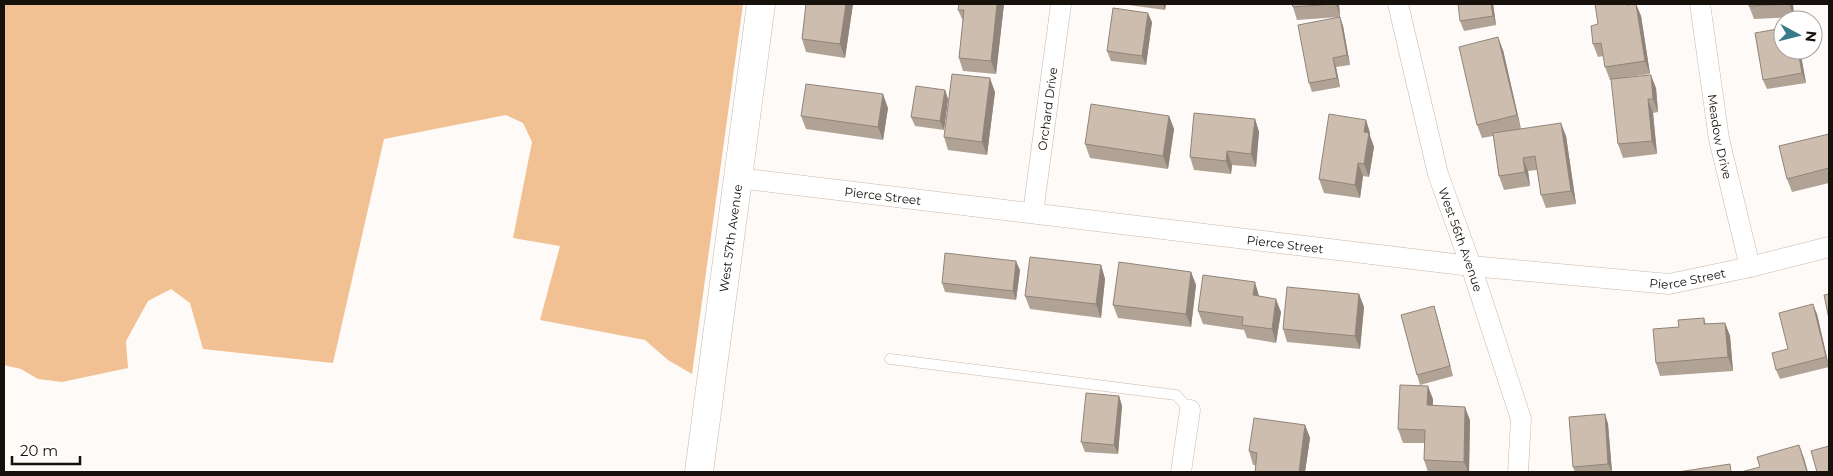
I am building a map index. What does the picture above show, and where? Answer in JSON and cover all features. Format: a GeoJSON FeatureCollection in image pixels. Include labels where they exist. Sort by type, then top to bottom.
{"type":"FeatureCollection","features":[{"type":"Feature","properties":{"kind":"street","name":"West 57th Avenue"},"geometry":{"type":"LineString","coordinates":[[699,472],[761,4]]}},
{"type":"Feature","properties":{"kind":"street","name":"Orchard Drive"},"geometry":{"type":"LineString","coordinates":[[1033,214],[1061,4]]}},
{"type":"Feature","properties":{"kind":"street","name":"West 56th Avenue"},"geometry":{"type":"LineString","coordinates":[[1398,4],[1438,174],[1471,266],[1521,419],[1518,472]]}},
{"type":"Feature","properties":{"kind":"street","name":"Meadow Drive"},"geometry":{"type":"LineString","coordinates":[[1700,4],[1719,139],[1750,267]]}},
{"type":"Feature","properties":{"kind":"street","name":"Pierce Street"},"geometry":{"type":"LineString","coordinates":[[738,178],[1471,266],[1669,284],[1750,267],[1829,247]]}},
{"type":"Feature","properties":{"kind":"street"},"geometry":{"type":"LineString","coordinates":[[1181,472],[1190,410]]}},
{"type":"Feature","properties":{"kind":"lane"},"geometry":{"type":"LineString","coordinates":[[890,360],[1176,394],[1190,410]]}},
{"type":"Feature","properties":{"kind":"shaded area"},"geometry":{"type":"Polygon","coordinates":[[[4,4],[743,4],[692,374],[668,360],[645,340],[540,320],[560,246],[513,238],[532,142],[523,123],[506,115],[384,139],[333,363],[203,349],[190,303],[171,289],[148,301],[126,341],[128,368],[62,382],[38,379],[21,369],[4,365],[4,4]]]}},
{"type":"Feature","properties":{"kind":"building"},"geometry":{"type":"Polygon","coordinates":[[[806,4],[846,4],[840,44],[802,39],[806,4]]]}},
{"type":"Feature","properties":{"kind":"building"},"geometry":{"type":"Polygon","coordinates":[[[959,4],[997,4],[991,61],[959,58],[964,10],[958,10],[959,4]]]}},
{"type":"Feature","properties":{"kind":"building"},"geometry":{"type":"Polygon","coordinates":[[[1292,4],[1334,4],[1293,7],[1292,4]]]}},
{"type":"Feature","properties":{"kind":"building"},"geometry":{"type":"Polygon","coordinates":[[[1458,4],[1491,4],[1493,16],[1460,21],[1458,4]]]}},
{"type":"Feature","properties":{"kind":"building"},"geometry":{"type":"Polygon","coordinates":[[[1595,4],[1636,4],[1645,61],[1605,67],[1601,43],[1593,44],[1591,26],[1598,24],[1595,4]]]}},
{"type":"Feature","properties":{"kind":"building"},"geometry":{"type":"Polygon","coordinates":[[[1749,4],[1789,4],[1749,6],[1749,4]]]}},
{"type":"Feature","properties":{"kind":"building"},"geometry":{"type":"Polygon","coordinates":[[[1113,8],[1148,13],[1142,56],[1107,51],[1113,8]]]}},
{"type":"Feature","properties":{"kind":"building"},"geometry":{"type":"Polygon","coordinates":[[[1340,17],[1347,55],[1333,58],[1337,78],[1309,83],[1298,25],[1340,17]]]}},
{"type":"Feature","properties":{"kind":"building"},"geometry":{"type":"Polygon","coordinates":[[[1773,30],[1773,60],[1800,60],[1802,73],[1763,80],[1755,33],[1773,30]]]}},
{"type":"Feature","properties":{"kind":"building"},"geometry":{"type":"Polygon","coordinates":[[[1498,37],[1517,115],[1477,125],[1459,47],[1498,37]]]}},
{"type":"Feature","properties":{"kind":"building"},"geometry":{"type":"Polygon","coordinates":[[[952,74],[990,78],[982,142],[944,137],[952,74]]]}},
{"type":"Feature","properties":{"kind":"building"},"geometry":{"type":"Polygon","coordinates":[[[1651,75],[1653,99],[1648,99],[1652,141],[1618,144],[1611,79],[1651,75]]]}},
{"type":"Feature","properties":{"kind":"building"},"geometry":{"type":"Polygon","coordinates":[[[806,84],[883,94],[878,127],[801,116],[806,84]]]}},
{"type":"Feature","properties":{"kind":"building"},"geometry":{"type":"Polygon","coordinates":[[[916,86],[945,90],[940,121],[911,117],[916,86]]]}},
{"type":"Feature","properties":{"kind":"building"},"geometry":{"type":"Polygon","coordinates":[[[1091,104],[1169,116],[1163,156],[1085,144],[1091,104]]]}},
{"type":"Feature","properties":{"kind":"building"},"geometry":{"type":"Polygon","coordinates":[[[1194,113],[1255,119],[1251,154],[1227,151],[1226,161],[1190,157],[1194,113]]]}},
{"type":"Feature","properties":{"kind":"building"},"geometry":{"type":"Polygon","coordinates":[[[1329,114],[1366,120],[1364,132],[1369,133],[1364,164],[1358,163],[1355,185],[1319,179],[1329,114]]]}},
{"type":"Feature","properties":{"kind":"building"},"geometry":{"type":"Polygon","coordinates":[[[1561,123],[1571,191],[1541,195],[1535,156],[1523,158],[1525,172],[1499,176],[1493,133],[1561,123]]]}},
{"type":"Feature","properties":{"kind":"building"},"geometry":{"type":"Polygon","coordinates":[[[1829,134],[1829,168],[1787,179],[1779,146],[1829,134]]]}},
{"type":"Feature","properties":{"kind":"building"},"geometry":{"type":"Polygon","coordinates":[[[945,253],[1016,261],[1013,291],[942,283],[945,253]]]}},
{"type":"Feature","properties":{"kind":"building"},"geometry":{"type":"Polygon","coordinates":[[[1030,257],[1101,265],[1096,304],[1025,296],[1030,257]]]}},
{"type":"Feature","properties":{"kind":"building"},"geometry":{"type":"Polygon","coordinates":[[[1119,262],[1191,272],[1186,314],[1113,305],[1119,262]]]}},
{"type":"Feature","properties":{"kind":"building"},"geometry":{"type":"Polygon","coordinates":[[[1203,275],[1255,282],[1253,295],[1276,299],[1272,329],[1242,325],[1243,317],[1198,311],[1203,275]]]}},
{"type":"Feature","properties":{"kind":"building"},"geometry":{"type":"Polygon","coordinates":[[[1287,287],[1359,294],[1355,336],[1283,329],[1287,287]]]}},
{"type":"Feature","properties":{"kind":"building"},"geometry":{"type":"Polygon","coordinates":[[[1829,294],[1829,319],[1824,295],[1829,294]]]}},
{"type":"Feature","properties":{"kind":"building"},"geometry":{"type":"Polygon","coordinates":[[[1813,304],[1826,357],[1776,370],[1772,353],[1788,349],[1779,313],[1813,304]]]}},
{"type":"Feature","properties":{"kind":"building"},"geometry":{"type":"Polygon","coordinates":[[[1434,306],[1450,366],[1417,375],[1401,315],[1434,306]]]}},
{"type":"Feature","properties":{"kind":"building"},"geometry":{"type":"Polygon","coordinates":[[[1704,318],[1704,324],[1725,323],[1728,357],[1656,363],[1653,329],[1679,327],[1678,320],[1704,318]]]}},
{"type":"Feature","properties":{"kind":"building"},"geometry":{"type":"Polygon","coordinates":[[[1400,385],[1428,386],[1427,405],[1465,407],[1464,462],[1424,460],[1425,430],[1398,429],[1400,385]]]}},
{"type":"Feature","properties":{"kind":"building"},"geometry":{"type":"Polygon","coordinates":[[[1086,393],[1119,396],[1114,445],[1081,442],[1086,393]]]}},
{"type":"Feature","properties":{"kind":"building"},"geometry":{"type":"Polygon","coordinates":[[[1605,414],[1608,464],[1573,467],[1569,417],[1605,414]]]}},
{"type":"Feature","properties":{"kind":"building"},"geometry":{"type":"Polygon","coordinates":[[[1254,418],[1305,425],[1299,472],[1255,472],[1257,453],[1249,451],[1254,418]]]}},
{"type":"Feature","properties":{"kind":"building"},"geometry":{"type":"Polygon","coordinates":[[[1799,445],[1807,472],[1741,472],[1760,467],[1757,457],[1799,445]]]}},
{"type":"Feature","properties":{"kind":"building"},"geometry":{"type":"Polygon","coordinates":[[[1829,446],[1829,472],[1817,472],[1811,451],[1829,446]]]}},
{"type":"Feature","properties":{"kind":"building"},"geometry":{"type":"Polygon","coordinates":[[[1730,464],[1731,472],[1678,472],[1730,464]]]}}]}
